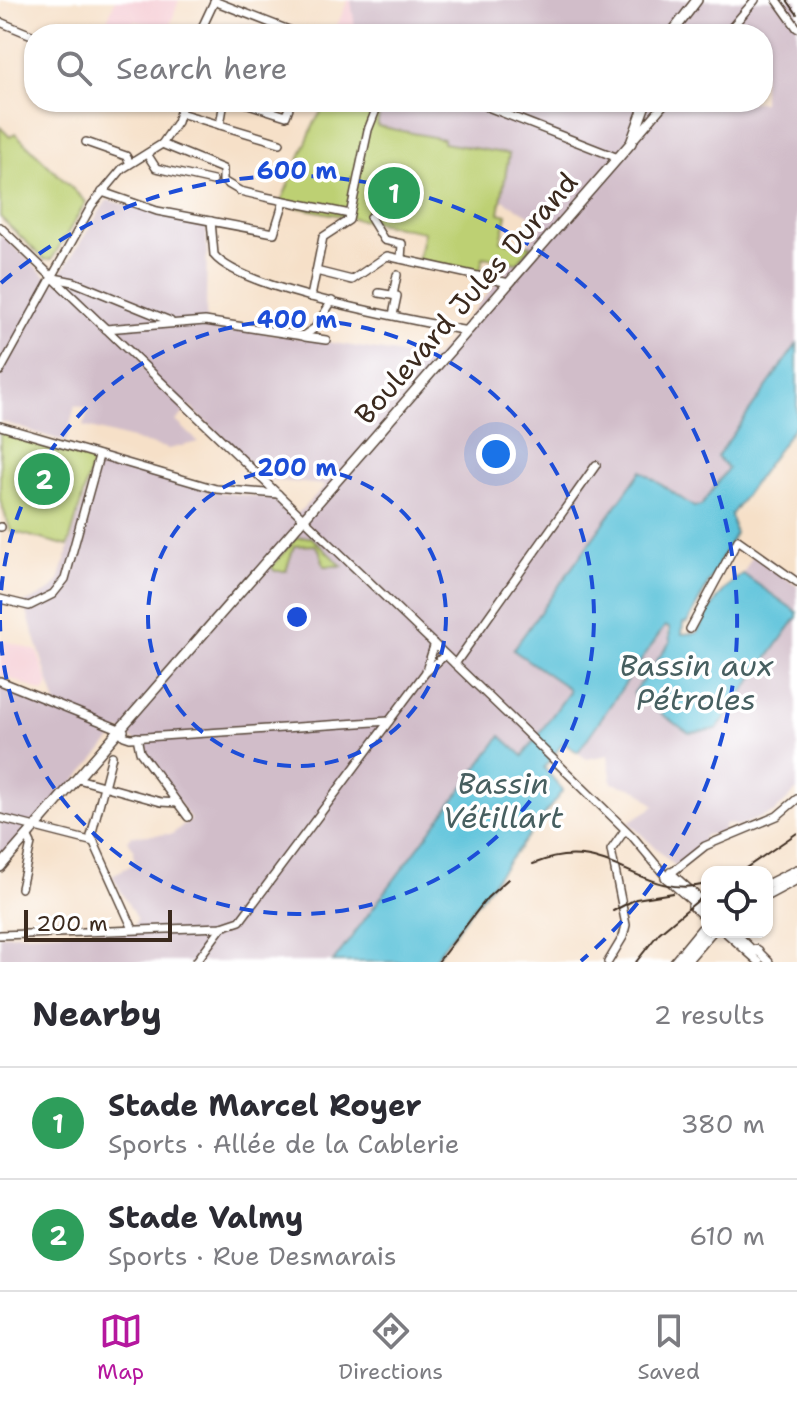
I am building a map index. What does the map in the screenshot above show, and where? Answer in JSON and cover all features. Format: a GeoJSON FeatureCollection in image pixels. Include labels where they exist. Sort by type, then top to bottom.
{"type":"FeatureCollection","features":[{"type":"Feature","properties":{"kind":"main road"},"geometry":{"type":"LineString","coordinates":[[677,24],[688,4],[697,0]]}},
{"type":"Feature","properties":{"kind":"main road","name":"Boulevard Jules Durand"},"geometry":{"type":"LineString","coordinates":[[0,867],[631,143],[642,112]]}},
{"type":"Feature","properties":{"kind":"main road"},"geometry":{"type":"LineString","coordinates":[[773,885],[797,870]]}},
{"type":"Feature","properties":{"kind":"main road"},"geometry":{"type":"LineString","coordinates":[[667,873],[701,907]]}},
{"type":"Feature","properties":{"kind":"main road"},"geometry":{"type":"LineString","coordinates":[[773,888],[797,879]]}},
{"type":"Feature","properties":{"kind":"main road"},"geometry":{"type":"LineString","coordinates":[[680,962],[701,930]]}},
{"type":"Feature","properties":{"kind":"main road"},"geometry":{"type":"LineString","coordinates":[[680,962],[702,938]]}},
{"type":"Feature","properties":{"kind":"main road"},"geometry":{"type":"LineString","coordinates":[[740,938],[752,951],[758,951]]}},
{"type":"Feature","properties":{"kind":"street"},"geometry":{"type":"LineString","coordinates":[[204,0],[273,24]]}},
{"type":"Feature","properties":{"kind":"street"},"geometry":{"type":"LineString","coordinates":[[735,24],[755,0]]}},
{"type":"Feature","properties":{"kind":"street"},"geometry":{"type":"LineString","coordinates":[[777,0],[797,28]]}},
{"type":"Feature","properties":{"kind":"street"},"geometry":{"type":"LineString","coordinates":[[204,24],[214,1]]}},
{"type":"Feature","properties":{"kind":"street"},"geometry":{"type":"LineString","coordinates":[[0,22],[24,32]]}},
{"type":"Feature","properties":{"kind":"street"},"geometry":{"type":"LineString","coordinates":[[220,125],[222,112]]}},
{"type":"Feature","properties":{"kind":"street"},"geometry":{"type":"LineString","coordinates":[[311,297],[323,237],[349,220],[368,130],[375,112]]}},
{"type":"Feature","properties":{"kind":"street"},"geometry":{"type":"LineString","coordinates":[[501,112],[618,158]]}},
{"type":"Feature","properties":{"kind":"street","name":"Boulevard Jules Durand"},"geometry":{"type":"LineString","coordinates":[[631,143],[657,112]]}},
{"type":"Feature","properties":{"kind":"street"},"geometry":{"type":"LineString","coordinates":[[0,371],[102,192],[130,163],[162,144],[180,113],[280,143]]}},
{"type":"Feature","properties":{"kind":"street"},"geometry":{"type":"LineString","coordinates":[[86,142],[126,156],[130,163]]}},
{"type":"Feature","properties":{"kind":"street"},"geometry":{"type":"LineString","coordinates":[[162,144],[223,169],[223,181],[240,191],[350,214]]}},
{"type":"Feature","properties":{"kind":"street"},"geometry":{"type":"LineString","coordinates":[[147,154],[156,168],[213,181]]}},
{"type":"Feature","properties":{"kind":"street"},"geometry":{"type":"LineString","coordinates":[[102,192],[157,211],[274,233],[284,201]]}},
{"type":"Feature","properties":{"kind":"street"},"geometry":{"type":"LineString","coordinates":[[370,217],[384,240],[402,244],[401,259]]}},
{"type":"Feature","properties":{"kind":"street"},"geometry":{"type":"LineString","coordinates":[[211,221],[211,248],[225,266],[311,297],[467,331]]}},
{"type":"Feature","properties":{"kind":"street"},"geometry":{"type":"LineString","coordinates":[[0,227],[521,728],[667,873],[701,914]]}},
{"type":"Feature","properties":{"kind":"street"},"geometry":{"type":"LineString","coordinates":[[316,271],[352,280],[387,256],[509,283]]}},
{"type":"Feature","properties":{"kind":"street"},"geometry":{"type":"LineString","coordinates":[[393,295],[397,275]]}},
{"type":"Feature","properties":{"kind":"street"},"geometry":{"type":"LineString","coordinates":[[53,278],[74,282],[172,322]]}},
{"type":"Feature","properties":{"kind":"street"},"geometry":{"type":"LineString","coordinates":[[379,293],[397,296],[393,315]]}},
{"type":"Feature","properties":{"kind":"street"},"geometry":{"type":"LineString","coordinates":[[303,336],[315,328],[332,301]]}},
{"type":"Feature","properties":{"kind":"street"},"geometry":{"type":"LineString","coordinates":[[106,329],[205,321],[326,340]]}},
{"type":"Feature","properties":{"kind":"street"},"geometry":{"type":"LineString","coordinates":[[0,426],[216,489],[278,494]]}},
{"type":"Feature","properties":{"kind":"street"},"geometry":{"type":"LineString","coordinates":[[0,599],[29,606],[53,594],[65,579],[99,456]]}},
{"type":"Feature","properties":{"kind":"street"},"geometry":{"type":"LineString","coordinates":[[455,664],[596,465]]}},
{"type":"Feature","properties":{"kind":"street"},"geometry":{"type":"LineString","coordinates":[[690,629],[738,540],[797,582]]}},
{"type":"Feature","properties":{"kind":"street"},"geometry":{"type":"LineString","coordinates":[[425,673],[434,646]]}},
{"type":"Feature","properties":{"kind":"street"},"geometry":{"type":"LineString","coordinates":[[0,935],[222,927],[240,921],[425,673],[445,655]]}},
{"type":"Feature","properties":{"kind":"street"},"geometry":{"type":"LineString","coordinates":[[0,681],[137,737],[386,725]]}},
{"type":"Feature","properties":{"kind":"street"},"geometry":{"type":"LineString","coordinates":[[137,737],[140,752],[188,817]]}},
{"type":"Feature","properties":{"kind":"street"},"geometry":{"type":"LineString","coordinates":[[112,756],[91,836],[133,929]]}},
{"type":"Feature","properties":{"kind":"street"},"geometry":{"type":"LineString","coordinates":[[78,779],[178,803]]}},
{"type":"Feature","properties":{"kind":"street"},"geometry":{"type":"LineString","coordinates":[[667,873],[705,846],[777,816],[797,799]]}},
{"type":"Feature","properties":{"kind":"street"},"geometry":{"type":"LineString","coordinates":[[0,818],[31,830],[94,842]]}},
{"type":"Feature","properties":{"kind":"street"},"geometry":{"type":"LineString","coordinates":[[21,888],[31,830]]}},
{"type":"Feature","properties":{"kind":"street"},"geometry":{"type":"LineString","coordinates":[[608,962],[623,937],[626,925],[611,850],[625,830]]}},
{"type":"Feature","properties":{"kind":"street"},"geometry":{"type":"LineString","coordinates":[[667,873],[701,900]]}},
{"type":"Feature","properties":{"kind":"street"},"geometry":{"type":"LineString","coordinates":[[196,962],[222,927]]}},
{"type":"Feature","properties":{"kind":"street"},"geometry":{"type":"LineString","coordinates":[[732,938],[759,962]]}},
{"type":"Feature","properties":{"kind":"street"},"geometry":{"type":"LineString","coordinates":[[758,951],[769,962]]}},
{"type":"Feature","properties":{"kind":"shaded area"},"geometry":{"type":"Polygon","coordinates":[[[115,0],[179,0],[171,24],[134,21],[133,24],[106,24],[115,0]]]}},
{"type":"Feature","properties":{"kind":"shaded area"},"geometry":{"type":"Polygon","coordinates":[[[348,0],[413,0],[404,24],[338,24],[348,0]]]}},
{"type":"Feature","properties":{"kind":"shaded area"},"geometry":{"type":"Polygon","coordinates":[[[351,0],[797,0],[797,344],[718,458],[728,468],[701,506],[694,507],[641,471],[513,649],[569,688],[569,692],[524,756],[500,737],[333,962],[0,962],[0,935],[133,928],[137,920],[112,875],[134,864],[134,849],[127,840],[131,836],[172,834],[191,820],[137,742],[120,730],[0,867],[0,684],[57,707],[24,603],[49,592],[59,581],[96,458],[219,492],[277,499],[295,516],[326,485],[269,480],[190,407],[176,421],[198,442],[169,449],[83,426],[89,409],[75,405],[66,442],[0,421],[0,233],[54,284],[107,200],[207,225],[206,323],[434,359],[544,224],[367,121],[366,112],[773,112],[773,24],[355,24],[351,0]]]}},
{"type":"Feature","properties":{"kind":"shaded area"},"geometry":{"type":"Polygon","coordinates":[[[753,555],[797,586],[797,612],[743,574],[753,555]]]}},
{"type":"Feature","properties":{"kind":"shaded area"},"geometry":{"type":"Polygon","coordinates":[[[797,617],[797,790],[775,812],[739,826],[725,823],[723,832],[705,835],[702,843],[675,866],[628,822],[655,806],[638,790],[612,783],[608,755],[587,759],[567,746],[578,752],[666,626],[670,642],[717,729],[797,617]]]}},
{"type":"Feature","properties":{"kind":"shaded area"},"geometry":{"type":"Polygon","coordinates":[[[0,639],[37,651],[49,685],[43,692],[0,674],[0,639]]]}},
{"type":"Feature","properties":{"kind":"green space"},"geometry":{"type":"Polygon","coordinates":[[[321,112],[379,112],[377,126],[443,139],[443,143],[509,154],[499,213],[507,215],[501,241],[532,246],[517,263],[483,257],[480,272],[418,260],[424,232],[280,204],[321,112]]]}},
{"type":"Feature","properties":{"kind":"green space"},"geometry":{"type":"Polygon","coordinates":[[[0,127],[10,137],[15,133],[86,202],[52,259],[45,260],[0,217],[0,127]]]}},
{"type":"Feature","properties":{"kind":"green space"},"geometry":{"type":"Polygon","coordinates":[[[0,431],[94,457],[68,546],[11,531],[0,500],[0,431]]]}},
{"type":"Feature","properties":{"kind":"green space"},"geometry":{"type":"Polygon","coordinates":[[[311,537],[342,566],[324,566],[315,545],[294,546],[286,571],[275,571],[271,567],[296,538],[311,537]]]}},
{"type":"Feature","properties":{"kind":"water"},"geometry":{"type":"Polygon","coordinates":[[[797,344],[797,423],[731,515],[735,533],[688,622],[683,623],[682,634],[697,633],[723,592],[743,574],[797,612],[797,617],[717,729],[689,733],[633,694],[670,642],[669,628],[665,626],[578,752],[563,743],[544,768],[563,790],[432,962],[333,962],[501,736],[523,756],[569,692],[568,688],[513,650],[641,471],[694,507],[701,506],[728,468],[717,457],[797,344]]]}},
{"type":"Feature","properties":{"kind":"railway"},"geometry":{"type":"LineString","coordinates":[[787,0],[797,14]]}},
{"type":"Feature","properties":{"kind":"railway"},"geometry":{"type":"LineString","coordinates":[[749,866],[797,833]]}},
{"type":"Feature","properties":{"kind":"railway"},"geometry":{"type":"LineString","coordinates":[[533,864],[560,856],[583,856],[661,884],[683,887],[701,885]]}},
{"type":"Feature","properties":{"kind":"railway"},"geometry":{"type":"LineString","coordinates":[[438,962],[487,898],[508,879]]}},
{"type":"Feature","properties":{"kind":"railway"},"geometry":{"type":"LineString","coordinates":[[613,911],[636,899],[673,893]]}},
{"type":"Feature","properties":{"kind":"railway"},"geometry":{"type":"LineString","coordinates":[[636,962],[659,933],[701,898]]}},
{"type":"Feature","properties":{"kind":"place","name":"Stade Marcel Royer"},"geometry":{"type":"Point","coordinates":[394,193]}},
{"type":"Feature","properties":{"kind":"place","name":"Stade Valmy"},"geometry":{"type":"Point","coordinates":[44,479]}},
{"type":"Feature","properties":{"kind":"water label","name":"Bassin aux Pétroles"},"geometry":{"type":"Point","coordinates":[696,683]}},
{"type":"Feature","properties":{"kind":"water label","name":"Bassin Vétillart"},"geometry":{"type":"Point","coordinates":[503,801]}}]}
